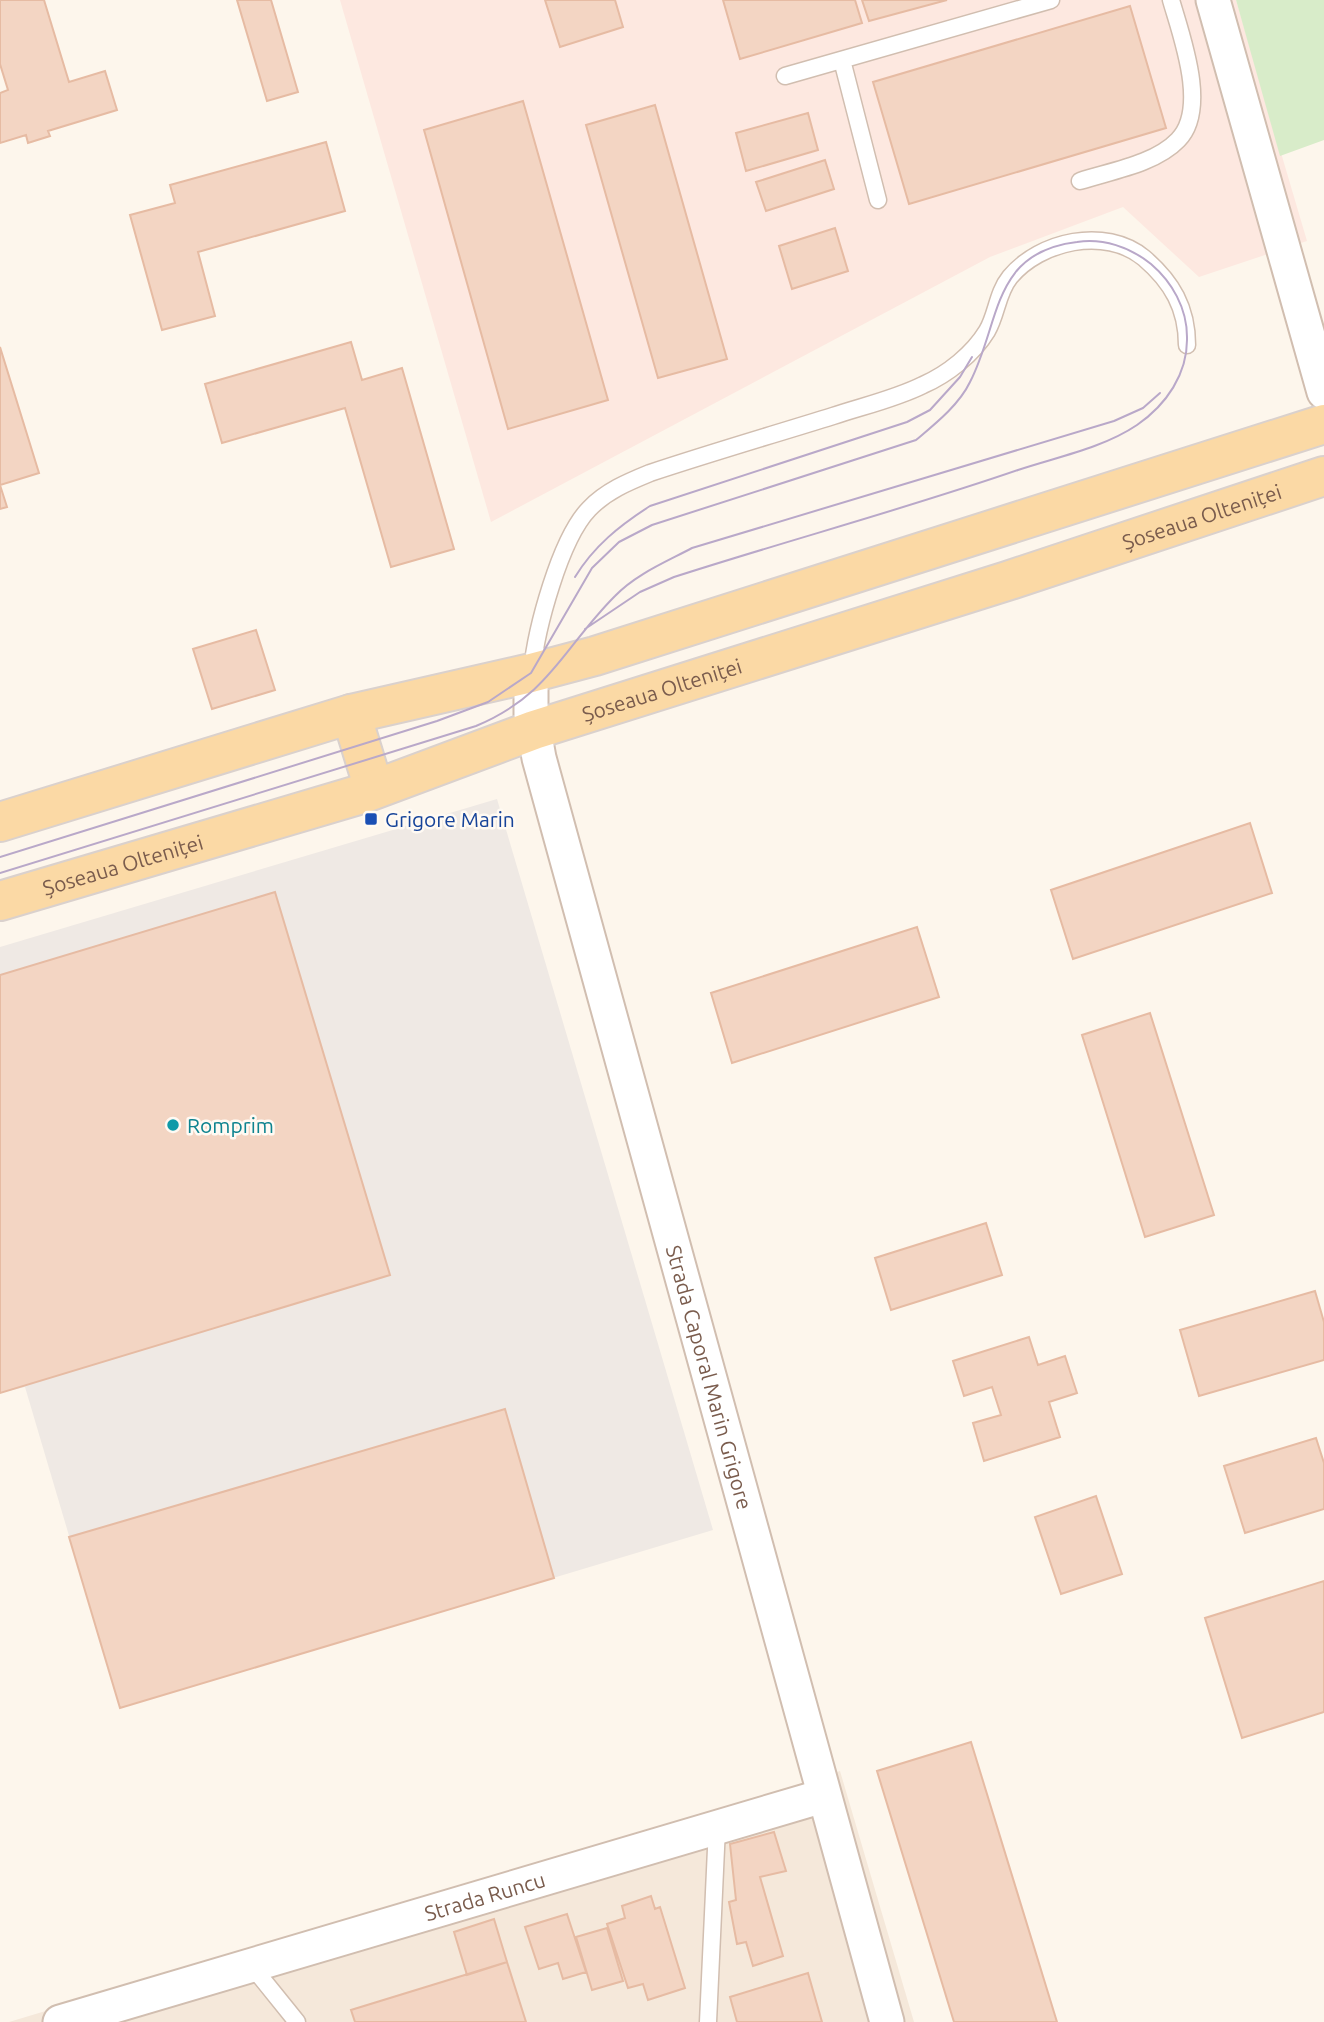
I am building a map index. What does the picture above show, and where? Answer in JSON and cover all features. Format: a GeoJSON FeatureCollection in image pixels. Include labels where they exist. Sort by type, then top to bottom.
{"type":"FeatureCollection","features":[{"type":"Feature","properties":{"kind":"main road"},"geometry":{"type":"LineString","coordinates":[[0,822],[351,714],[531,674],[1324,424]]}},
{"type":"Feature","properties":{"kind":"main road","name":"Șoseaua Olteniței"},"geometry":{"type":"LineString","coordinates":[[0,901],[374,789],[534,730],[1007,581],[1324,476]]}},
{"type":"Feature","properties":{"kind":"main road"},"geometry":{"type":"LineString","coordinates":[[351,714],[374,789]]}},
{"type":"Feature","properties":{"kind":"street"},"geometry":{"type":"LineString","coordinates":[[1213,0],[1324,392]]}},
{"type":"Feature","properties":{"kind":"street","name":"Strada Caporal Marin Grigore"},"geometry":{"type":"LineString","coordinates":[[531,674],[534,730],[823,1796],[887,2022]]}},
{"type":"Feature","properties":{"kind":"street","name":"Strada Runcu"},"geometry":{"type":"LineString","coordinates":[[60,2022],[823,1796]]}},
{"type":"Feature","properties":{"kind":"lane"},"geometry":{"type":"LineString","coordinates":[[785,76],[1051,0]]}},
{"type":"Feature","properties":{"kind":"lane"},"geometry":{"type":"LineString","coordinates":[[1080,181],[1153,157],[1179,139],[1188,123],[1192,85],[1188,58],[1171,0]]}},
{"type":"Feature","properties":{"kind":"lane"},"geometry":{"type":"LineString","coordinates":[[842,60],[878,201]]}},
{"type":"Feature","properties":{"kind":"lane"},"geometry":{"type":"LineString","coordinates":[[531,674],[543,613],[572,534],[588,510],[613,489],[668,467],[922,386],[961,360],[988,330],[998,300],[1009,279],[1023,264],[1054,247],[1090,240],[1114,244],[1140,255],[1161,272],[1182,309],[1187,345]]}},
{"type":"Feature","properties":{"kind":"lane"},"geometry":{"type":"LineString","coordinates":[[708,2022],[718,1827]]}},
{"type":"Feature","properties":{"kind":"lane"},"geometry":{"type":"LineString","coordinates":[[251,1965],[297,2022]]}},
{"type":"Feature","properties":{"kind":"shaded area"},"geometry":{"type":"Polygon","coordinates":[[[340,0],[1236,0],[1307,241],[1199,277],[1123,207],[990,257],[491,522],[340,0]]]}},
{"type":"Feature","properties":{"kind":"shaded area"},"geometry":{"type":"Polygon","coordinates":[[[497,799],[713,1530],[120,1708],[25,1387],[0,1393],[0,947],[497,799]]]}},
{"type":"Feature","properties":{"kind":"shaded area"},"geometry":{"type":"Polygon","coordinates":[[[840,1771],[914,2022],[9,2022],[790,1787],[840,1771]]]}},
{"type":"Feature","properties":{"kind":"green space"},"geometry":{"type":"Polygon","coordinates":[[[1236,0],[1324,0],[1324,140],[1280,156],[1236,0]]]}},
{"type":"Feature","properties":{"kind":"building"},"geometry":{"type":"Polygon","coordinates":[[[0,0],[44,0],[69,82],[105,71],[117,110],[48,131],[50,136],[28,143],[26,135],[0,143],[0,93],[8,90],[0,64],[0,0]]]}},
{"type":"Feature","properties":{"kind":"building"},"geometry":{"type":"Polygon","coordinates":[[[237,0],[271,0],[298,92],[267,101],[237,0]]]}},
{"type":"Feature","properties":{"kind":"building"},"geometry":{"type":"Polygon","coordinates":[[[545,0],[615,0],[623,27],[560,47],[545,0]]]}},
{"type":"Feature","properties":{"kind":"building"},"geometry":{"type":"Polygon","coordinates":[[[723,0],[855,0],[862,23],[740,59],[723,0]]]}},
{"type":"Feature","properties":{"kind":"building"},"geometry":{"type":"Polygon","coordinates":[[[862,0],[947,0],[869,21],[862,0]]]}},
{"type":"Feature","properties":{"kind":"building"},"geometry":{"type":"Polygon","coordinates":[[[1130,6],[1166,128],[909,204],[873,82],[1130,6]]]}},
{"type":"Feature","properties":{"kind":"building"},"geometry":{"type":"Polygon","coordinates":[[[523,101],[608,400],[508,429],[424,130],[523,101]]]}},
{"type":"Feature","properties":{"kind":"building"},"geometry":{"type":"Polygon","coordinates":[[[655,105],[727,359],[658,378],[586,125],[655,105]]]}},
{"type":"Feature","properties":{"kind":"building"},"geometry":{"type":"Polygon","coordinates":[[[808,113],[818,150],[746,171],[736,133],[808,113]]]}},
{"type":"Feature","properties":{"kind":"building"},"geometry":{"type":"Polygon","coordinates":[[[326,142],[345,211],[198,252],[215,316],[162,330],[130,215],[175,203],[170,185],[326,142]]]}},
{"type":"Feature","properties":{"kind":"building"},"geometry":{"type":"Polygon","coordinates":[[[825,160],[834,189],[766,211],[756,182],[825,160]]]}},
{"type":"Feature","properties":{"kind":"building"},"geometry":{"type":"Polygon","coordinates":[[[835,228],[848,271],[792,289],[779,246],[835,228]]]}},
{"type":"Feature","properties":{"kind":"building"},"geometry":{"type":"Polygon","coordinates":[[[351,342],[362,380],[402,368],[454,549],[391,567],[345,408],[222,443],[205,384],[351,342]]]}},
{"type":"Feature","properties":{"kind":"building"},"geometry":{"type":"Polygon","coordinates":[[[0,347],[39,473],[0,485],[0,347]]]}},
{"type":"Feature","properties":{"kind":"building"},"geometry":{"type":"Polygon","coordinates":[[[0,485],[7,507],[0,509],[0,485]]]}},
{"type":"Feature","properties":{"kind":"building"},"geometry":{"type":"Polygon","coordinates":[[[256,630],[275,690],[212,709],[193,649],[256,630]]]}},
{"type":"Feature","properties":{"kind":"building"},"geometry":{"type":"Polygon","coordinates":[[[1250,823],[1272,893],[1073,959],[1051,890],[1250,823]]]}},
{"type":"Feature","properties":{"kind":"building","name":"Romprim"},"geometry":{"type":"Polygon","coordinates":[[[275,892],[390,1275],[0,1393],[0,975],[275,892]]]}},
{"type":"Feature","properties":{"kind":"building"},"geometry":{"type":"Polygon","coordinates":[[[917,927],[939,997],[732,1063],[711,993],[917,927]]]}},
{"type":"Feature","properties":{"kind":"building"},"geometry":{"type":"Polygon","coordinates":[[[1150,1013],[1214,1215],[1145,1237],[1082,1035],[1150,1013]]]}},
{"type":"Feature","properties":{"kind":"building"},"geometry":{"type":"Polygon","coordinates":[[[986,1223],[1002,1275],[891,1310],[875,1258],[986,1223]]]}},
{"type":"Feature","properties":{"kind":"building"},"geometry":{"type":"Polygon","coordinates":[[[1315,1291],[1324,1322],[1324,1360],[1199,1396],[1180,1330],[1315,1291]]]}},
{"type":"Feature","properties":{"kind":"building"},"geometry":{"type":"Polygon","coordinates":[[[1029,1337],[1038,1365],[1065,1356],[1077,1393],[1049,1402],[1060,1437],[984,1461],[973,1423],[1001,1415],[992,1387],[964,1396],[953,1361],[1029,1337]]]}},
{"type":"Feature","properties":{"kind":"building"},"geometry":{"type":"Polygon","coordinates":[[[505,1409],[554,1578],[120,1708],[69,1537],[505,1409]]]}},
{"type":"Feature","properties":{"kind":"building"},"geometry":{"type":"Polygon","coordinates":[[[1316,1438],[1324,1463],[1324,1509],[1245,1533],[1224,1466],[1316,1438]]]}},
{"type":"Feature","properties":{"kind":"building"},"geometry":{"type":"Polygon","coordinates":[[[1096,1496],[1122,1574],[1061,1594],[1035,1517],[1096,1496]]]}},
{"type":"Feature","properties":{"kind":"building"},"geometry":{"type":"Polygon","coordinates":[[[1324,1581],[1324,1712],[1242,1738],[1205,1618],[1324,1581]]]}},
{"type":"Feature","properties":{"kind":"building"},"geometry":{"type":"Polygon","coordinates":[[[971,1742],[1057,2022],[954,2022],[877,1771],[971,1742]]]}},
{"type":"Feature","properties":{"kind":"building"},"geometry":{"type":"Polygon","coordinates":[[[774,1832],[786,1871],[760,1877],[783,1956],[753,1966],[746,1942],[737,1944],[729,1902],[736,1900],[730,1844],[774,1832]]]}},
{"type":"Feature","properties":{"kind":"building"},"geometry":{"type":"Polygon","coordinates":[[[651,1896],[655,1909],[660,1907],[685,1988],[648,2000],[643,1984],[628,1988],[607,1924],[625,1918],[622,1906],[651,1896]]]}},
{"type":"Feature","properties":{"kind":"building"},"geometry":{"type":"Polygon","coordinates":[[[567,1914],[586,1972],[563,1979],[558,1963],[539,1969],[525,1927],[567,1914]]]}},
{"type":"Feature","properties":{"kind":"building"},"geometry":{"type":"Polygon","coordinates":[[[494,1919],[507,1962],[467,1975],[454,1932],[494,1919]]]}},
{"type":"Feature","properties":{"kind":"building"},"geometry":{"type":"Polygon","coordinates":[[[607,1928],[623,1981],[592,1990],[576,1937],[607,1928]]]}},
{"type":"Feature","properties":{"kind":"building"},"geometry":{"type":"Polygon","coordinates":[[[507,1962],[526,2022],[355,2022],[351,2010],[507,1962]]]}},
{"type":"Feature","properties":{"kind":"building"},"geometry":{"type":"Polygon","coordinates":[[[808,1973],[822,2022],[737,2022],[730,1997],[808,1973]]]}},
{"type":"Feature","properties":{"kind":"tram line"},"geometry":{"type":"LineString","coordinates":[[0,857],[437,721],[488,702],[531,673],[592,568],[619,542],[652,525],[916,440],[960,399],[980,359],[1003,293],[1014,275],[1028,260],[1049,248],[1097,241],[1125,249],[1151,264],[1177,296],[1186,326],[1184,364],[1166,398],[1148,417],[1124,433],[1079,451],[933,498],[674,577],[640,592],[585,629]]}},
{"type":"Feature","properties":{"kind":"tram line"},"geometry":{"type":"LineString","coordinates":[[575,577],[608,537],[650,506],[907,422],[930,410],[960,377],[972,357]]}},
{"type":"Feature","properties":{"kind":"tram line"},"geometry":{"type":"LineString","coordinates":[[0,873],[476,726],[501,714],[539,685],[623,588],[692,548],[1114,421],[1143,408],[1160,393]]}},
{"type":"Feature","properties":{"kind":"place","name":"Grigore Marin"},"geometry":{"type":"Point","coordinates":[371,819]}},
{"type":"Feature","properties":{"kind":"place","name":"Romprim"},"geometry":{"type":"Point","coordinates":[173,1125]}}]}
